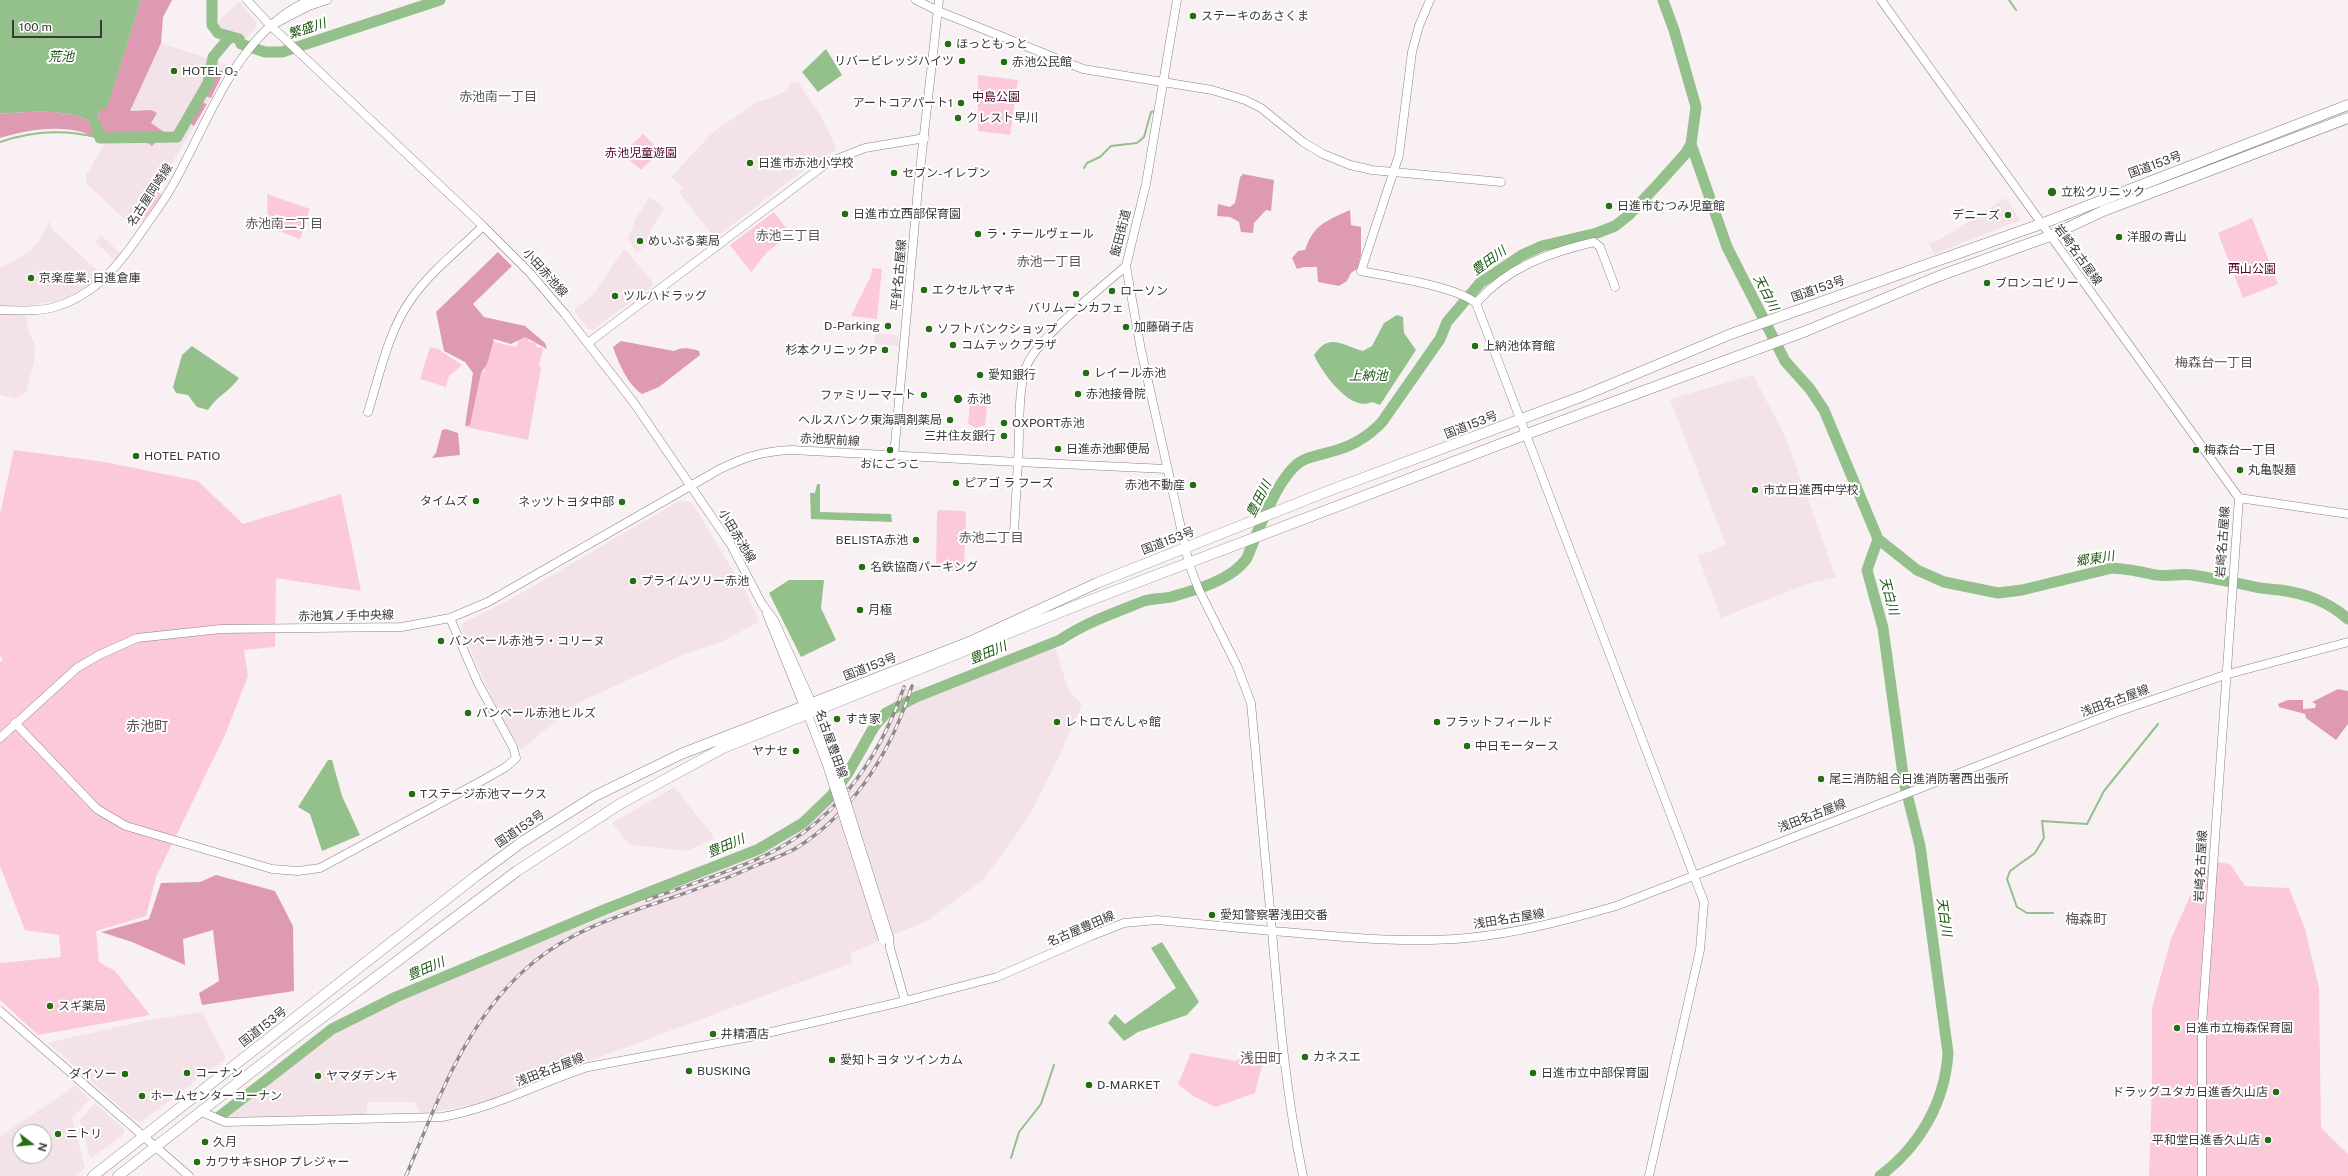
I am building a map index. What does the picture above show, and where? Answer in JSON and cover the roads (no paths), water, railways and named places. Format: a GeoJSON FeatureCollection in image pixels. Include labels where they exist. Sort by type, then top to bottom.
{"type":"FeatureCollection","features":[{"type":"Feature","properties":{"kind":"highway","name":"国道153号"},"geometry":{"type":"LineString","coordinates":[[118,1176],[353,994],[517,871],[620,804],[723,748],[810,709],[968,643],[1097,583],[1287,508],[1583,396],[1731,334],[2041,224],[2348,105]]}},
{"type":"Feature","properties":{"kind":"highway","name":"国道153号"},"geometry":{"type":"LineString","coordinates":[[93,1176],[527,839],[595,796],[681,754],[810,709],[1083,603],[1190,566],[1238,545],[1527,434],[1806,331],[1939,276],[2050,236],[2103,211],[2348,118]]}},
{"type":"Feature","properties":{"kind":"highway"},"geometry":{"type":"LineString","coordinates":[[343,981],[353,994]]}},
{"type":"Feature","properties":{"kind":"street","name":"小田赤池線"},"geometry":{"type":"LineString","coordinates":[[247,0],[270,25],[483,226],[530,273],[588,343],[634,403],[692,484],[731,545],[766,610],[769,623],[810,709]]}},
{"type":"Feature","properties":{"kind":"street","name":"名古屋岡崎線"},"geometry":{"type":"LineString","coordinates":[[0,310],[41,310],[62,305],[89,291],[115,269],[174,183],[198,136],[246,52],[270,25],[283,14],[310,0]]}},
{"type":"Feature","properties":{"kind":"street","name":"名古屋岡崎線"},"geometry":{"type":"LineString","coordinates":[[270,25],[309,6],[327,0]]}},
{"type":"Feature","properties":{"kind":"street"},"geometry":{"type":"LineString","coordinates":[[916,0],[938,11],[1083,69],[1226,93],[1245,100],[1261,108],[1303,142],[1323,154],[1350,165],[1394,172],[1501,182]]}},
{"type":"Feature","properties":{"kind":"street","name":"平針名古屋線"},"geometry":{"type":"LineString","coordinates":[[894,456],[918,188],[925,138],[939,0]]}},
{"type":"Feature","properties":{"kind":"street","name":"飯田街道"},"geometry":{"type":"LineString","coordinates":[[1177,0],[1146,184],[1126,266],[1139,343],[1185,549],[1199,590],[1229,648],[1251,703],[1272,931]]}},
{"type":"Feature","properties":{"kind":"street"},"geometry":{"type":"LineString","coordinates":[[1430,0],[1419,26],[1412,52],[1400,148],[1394,172],[1361,271],[1470,299],[1520,267],[1550,254],[1594,242],[1600,247],[1615,287]]}},
{"type":"Feature","properties":{"kind":"street","name":"岩崎名古屋線"},"geometry":{"type":"LineString","coordinates":[[1881,0],[2238,498],[2202,1024],[2202,1176]]}},
{"type":"Feature","properties":{"kind":"street"},"geometry":{"type":"LineString","coordinates":[[588,343],[827,163],[865,148],[925,138]]}},
{"type":"Feature","properties":{"kind":"street"},"geometry":{"type":"LineString","coordinates":[[368,412],[392,336],[405,308],[422,285],[483,226]]}},
{"type":"Feature","properties":{"kind":"street"},"geometry":{"type":"LineString","coordinates":[[1014,532],[1022,385],[1027,365],[1031,356],[1058,328],[1126,266]]}},
{"type":"Feature","properties":{"kind":"street"},"geometry":{"type":"LineString","coordinates":[[1470,299],[1527,434],[1704,902],[1700,950],[1649,1176]]}},
{"type":"Feature","properties":{"kind":"street","name":"赤池駅前線"},"geometry":{"type":"LineString","coordinates":[[692,484],[744,457],[767,451],[792,450],[1167,469]]}},
{"type":"Feature","properties":{"kind":"street","name":"赤池箕ノ手中央線"},"geometry":{"type":"LineString","coordinates":[[0,738],[77,668],[99,655],[137,638],[221,629],[402,627],[450,618],[488,602],[692,484]]}},
{"type":"Feature","properties":{"kind":"street"},"geometry":{"type":"LineString","coordinates":[[2238,498],[2348,514]]}},
{"type":"Feature","properties":{"kind":"street"},"geometry":{"type":"LineString","coordinates":[[15,724],[97,809],[126,826],[278,870],[298,871],[320,868],[485,779],[506,767],[516,758],[513,747],[478,683],[450,618]]}},
{"type":"Feature","properties":{"kind":"street","name":"浅田名古屋線"},"geometry":{"type":"LineString","coordinates":[[1272,931],[1414,940],[1468,938],[1561,922],[1616,906],[1894,797],[2117,712],[2225,676],[2348,642]]}},
{"type":"Feature","properties":{"kind":"street","name":"名古屋豊田線"},"geometry":{"type":"LineString","coordinates":[[810,709],[829,760],[890,948],[905,1001],[997,977],[1090,936],[1124,923],[1158,920],[1272,931]]}},
{"type":"Feature","properties":{"kind":"street"},"geometry":{"type":"LineString","coordinates":[[1272,931],[1284,1074],[1303,1176]]}},
{"type":"Feature","properties":{"kind":"street","name":"浅田名古屋線"},"geometry":{"type":"LineString","coordinates":[[202,1112],[225,1122],[442,1117],[465,1113],[498,1102],[565,1074],[588,1067],[750,1037],[905,1001]]}},
{"type":"Feature","properties":{"kind":"street"},"geometry":{"type":"LineString","coordinates":[[0,1011],[189,1176]]}},
{"type":"Feature","properties":{"kind":"water","name":"荒池"},"geometry":{"type":"Polygon","coordinates":[[[0,0],[141,0],[107,108],[99,110],[97,123],[94,125],[75,115],[62,113],[36,112],[0,114],[0,0]]]}},
{"type":"Feature","properties":{"kind":"water"},"geometry":{"type":"Polygon","coordinates":[[[826,49],[842,75],[818,92],[802,72],[826,49]]]}},
{"type":"Feature","properties":{"kind":"water","name":"上納池"},"geometry":{"type":"Polygon","coordinates":[[[1397,315],[1403,317],[1404,333],[1416,350],[1380,405],[1372,402],[1363,404],[1355,402],[1337,389],[1323,371],[1314,355],[1325,344],[1331,342],[1336,342],[1363,351],[1372,346],[1384,323],[1397,315]]]}},
{"type":"Feature","properties":{"kind":"water"},"geometry":{"type":"Polygon","coordinates":[[[192,346],[239,378],[211,405],[208,410],[197,407],[188,395],[176,393],[173,387],[182,355],[192,346]]]}},
{"type":"Feature","properties":{"kind":"water"},"geometry":{"type":"Polygon","coordinates":[[[817,484],[820,484],[820,512],[891,514],[892,522],[811,519],[810,493],[815,493],[817,484]]]}},
{"type":"Feature","properties":{"kind":"water"},"geometry":{"type":"Polygon","coordinates":[[[789,580],[824,580],[821,608],[836,640],[801,657],[769,593],[789,580]]]}},
{"type":"Feature","properties":{"kind":"water"},"geometry":{"type":"Polygon","coordinates":[[[328,760],[332,760],[342,796],[360,835],[322,851],[310,814],[298,807],[328,760]]]}},
{"type":"Feature","properties":{"kind":"water"},"geometry":{"type":"Polygon","coordinates":[[[1162,942],[1199,1002],[1187,1015],[1138,1032],[1124,1041],[1108,1023],[1115,1014],[1125,1024],[1176,988],[1151,948],[1162,942]]]}},
{"type":"Feature","properties":{"kind":"waterway","name":"繁盛川"},"geometry":{"type":"LineString","coordinates":[[212,0],[212,25],[218,33],[239,39],[241,44],[265,52],[282,52],[440,0]]}},
{"type":"Feature","properties":{"kind":"waterway","name":"天白川"},"geometry":{"type":"LineString","coordinates":[[1663,0],[1674,30],[1696,107],[1691,144],[1727,247],[1785,361],[1810,389],[1824,410],[1878,539],[1917,570],[1944,582],[1998,593],[2022,590],[2112,568],[2132,570],[2161,576],[2193,575],[2258,588],[2290,592],[2316,599],[2332,607],[2348,619]]}},
{"type":"Feature","properties":{"kind":"waterway"},"geometry":{"type":"LineString","coordinates":[[2009,0],[2016,10]]}},
{"type":"Feature","properties":{"kind":"waterway"},"geometry":{"type":"LineString","coordinates":[[96,124],[100,138],[177,137],[208,83],[213,57],[229,38]]}},
{"type":"Feature","properties":{"kind":"waterway"},"geometry":{"type":"LineString","coordinates":[[1084,168],[1087,163],[1100,157],[1111,146],[1137,143],[1144,137],[1151,112],[1156,111]]}},
{"type":"Feature","properties":{"kind":"waterway"},"geometry":{"type":"LineString","coordinates":[[0,142],[25,135],[50,132],[75,133],[100,138]]}},
{"type":"Feature","properties":{"kind":"waterway","name":"豊田川"},"geometry":{"type":"LineString","coordinates":[[220,1116],[332,1029],[396,997],[606,909],[759,849],[803,823],[832,795],[848,773],[874,727],[886,713],[916,697],[1060,640],[1090,623],[1144,601],[1171,597],[1213,583],[1223,578],[1240,566],[1247,558],[1276,492],[1292,470],[1300,462],[1307,458],[1352,445],[1376,428],[1382,422],[1440,339],[1447,322],[1480,283],[1522,255],[1542,246],[1597,233],[1615,226],[1629,215],[1660,182],[1686,153],[1691,144]]}},
{"type":"Feature","properties":{"kind":"waterway","name":"天白川"},"geometry":{"type":"LineString","coordinates":[[1878,539],[1867,570],[1883,628],[1904,782],[1920,846],[1948,1053],[1942,1089],[1928,1122],[1907,1151],[1880,1176]]}},
{"type":"Feature","properties":{"kind":"waterway"},"geometry":{"type":"LineString","coordinates":[[2053,913],[2027,913],[2017,907],[2007,879],[2010,871],[2035,853],[2044,838],[2042,821],[2087,824],[2104,791],[2158,724]]}},
{"type":"Feature","properties":{"kind":"waterway"},"geometry":{"type":"LineString","coordinates":[[1011,1158],[1019,1132],[1041,1104],[1054,1065]]}},
{"type":"Feature","properties":{"kind":"railway"},"geometry":{"type":"LineString","coordinates":[[406,1176],[443,1088],[457,1060],[491,1007],[511,983],[549,950],[579,933],[626,913],[721,880],[783,855],[798,847],[819,832],[838,815],[869,777],[894,733],[912,686]]}},
{"type":"Feature","properties":{"kind":"railway"},"geometry":{"type":"LineString","coordinates":[[647,900],[755,860],[782,846],[807,830],[829,811],[848,790],[865,767],[880,742],[904,687]]}},
{"type":"Feature","properties":{"kind":"place","name":"ステーキのあさくま"},"geometry":{"type":"Point","coordinates":[1193,16]}},
{"type":"Feature","properties":{"kind":"place","name":"ほっともっと"},"geometry":{"type":"Point","coordinates":[948,44]}},
{"type":"Feature","properties":{"kind":"place","name":"リバービレッジハイツ"},"geometry":{"type":"Point","coordinates":[962,61]}},
{"type":"Feature","properties":{"kind":"place","name":"赤池公民館"},"geometry":{"type":"Point","coordinates":[1004,62]}},
{"type":"Feature","properties":{"kind":"place","name":"HOTEL O₂"},"geometry":{"type":"Point","coordinates":[174,71]}},
{"type":"Feature","properties":{"kind":"place","name":"アートコアパート1"},"geometry":{"type":"Point","coordinates":[961,103]}},
{"type":"Feature","properties":{"kind":"place","name":"クレスト早川"},"geometry":{"type":"Point","coordinates":[958,118]}},
{"type":"Feature","properties":{"kind":"place","name":"日進市赤池小学校"},"geometry":{"type":"Point","coordinates":[750,163]}},
{"type":"Feature","properties":{"kind":"place","name":"セブン-イレブン"},"geometry":{"type":"Point","coordinates":[894,173]}},
{"type":"Feature","properties":{"kind":"place","name":"立松クリニック"},"geometry":{"type":"Point","coordinates":[2052,192]}},
{"type":"Feature","properties":{"kind":"place","name":"日進市むつみ児童館"},"geometry":{"type":"Point","coordinates":[1609,206]}},
{"type":"Feature","properties":{"kind":"place","name":"日進市立西部保育園"},"geometry":{"type":"Point","coordinates":[845,214]}},
{"type":"Feature","properties":{"kind":"place","name":"デニーズ"},"geometry":{"type":"Point","coordinates":[2008,215]}},
{"type":"Feature","properties":{"kind":"place","name":"ラ・テールヴェール"},"geometry":{"type":"Point","coordinates":[978,234]}},
{"type":"Feature","properties":{"kind":"place","name":"洋服の青山"},"geometry":{"type":"Point","coordinates":[2119,237]}},
{"type":"Feature","properties":{"kind":"place","name":"めいぷる薬局"},"geometry":{"type":"Point","coordinates":[640,241]}},
{"type":"Feature","properties":{"kind":"place","name":"京楽産業. 日進倉庫"},"geometry":{"type":"Point","coordinates":[31,278]}},
{"type":"Feature","properties":{"kind":"place","name":"ブロンコビリー"},"geometry":{"type":"Point","coordinates":[1987,283]}},
{"type":"Feature","properties":{"kind":"place","name":"エクセルヤマキ"},"geometry":{"type":"Point","coordinates":[924,290]}},
{"type":"Feature","properties":{"kind":"place","name":"ローソン"},"geometry":{"type":"Point","coordinates":[1112,291]}},
{"type":"Feature","properties":{"kind":"place","name":"バリムーンカフェ"},"geometry":{"type":"Point","coordinates":[1076,294]}},
{"type":"Feature","properties":{"kind":"place","name":"ツルハドラッグ"},"geometry":{"type":"Point","coordinates":[615,296]}},
{"type":"Feature","properties":{"kind":"place","name":"D-Parking"},"geometry":{"type":"Point","coordinates":[888,326]}},
{"type":"Feature","properties":{"kind":"place","name":"加藤硝子店"},"geometry":{"type":"Point","coordinates":[1126,327]}},
{"type":"Feature","properties":{"kind":"place","name":"ソフトバンクショップ"},"geometry":{"type":"Point","coordinates":[929,329]}},
{"type":"Feature","properties":{"kind":"place","name":"コムテックプラザ"},"geometry":{"type":"Point","coordinates":[953,345]}},
{"type":"Feature","properties":{"kind":"place","name":"上納池体育館"},"geometry":{"type":"Point","coordinates":[1475,346]}},
{"type":"Feature","properties":{"kind":"place","name":"杉本クリニックP"},"geometry":{"type":"Point","coordinates":[885,350]}},
{"type":"Feature","properties":{"kind":"place","name":"レイール赤池"},"geometry":{"type":"Point","coordinates":[1086,373]}},
{"type":"Feature","properties":{"kind":"place","name":"愛知銀行"},"geometry":{"type":"Point","coordinates":[980,375]}},
{"type":"Feature","properties":{"kind":"place","name":"赤池接骨院"},"geometry":{"type":"Point","coordinates":[1078,394]}},
{"type":"Feature","properties":{"kind":"place","name":"ファミリーマート"},"geometry":{"type":"Point","coordinates":[924,395]}},
{"type":"Feature","properties":{"kind":"place","name":"赤池"},"geometry":{"type":"Point","coordinates":[958,399]}},
{"type":"Feature","properties":{"kind":"place","name":"ヘルスバンク東海調剤薬局"},"geometry":{"type":"Point","coordinates":[950,420]}},
{"type":"Feature","properties":{"kind":"place","name":"OXPORT赤池"},"geometry":{"type":"Point","coordinates":[1004,423]}},
{"type":"Feature","properties":{"kind":"place","name":"三井住友銀行"},"geometry":{"type":"Point","coordinates":[1004,436]}},
{"type":"Feature","properties":{"kind":"place","name":"日進赤池郵便局"},"geometry":{"type":"Point","coordinates":[1058,449]}},
{"type":"Feature","properties":{"kind":"place","name":"おにごっこ"},"geometry":{"type":"Point","coordinates":[890,450]}},
{"type":"Feature","properties":{"kind":"place","name":"梅森台一丁目"},"geometry":{"type":"Point","coordinates":[2196,450]}},
{"type":"Feature","properties":{"kind":"place","name":"HOTEL PATIO"},"geometry":{"type":"Point","coordinates":[136,456]}},
{"type":"Feature","properties":{"kind":"place","name":"丸亀製麺"},"geometry":{"type":"Point","coordinates":[2240,470]}},
{"type":"Feature","properties":{"kind":"place","name":"ピアゴ ラ フーズ"},"geometry":{"type":"Point","coordinates":[956,483]}},
{"type":"Feature","properties":{"kind":"place","name":"赤池不動産"},"geometry":{"type":"Point","coordinates":[1193,485]}},
{"type":"Feature","properties":{"kind":"place","name":"市立日進西中学校"},"geometry":{"type":"Point","coordinates":[1755,490]}},
{"type":"Feature","properties":{"kind":"place","name":"タイムズ"},"geometry":{"type":"Point","coordinates":[476,501]}},
{"type":"Feature","properties":{"kind":"place","name":"ネッツトヨタ中部"},"geometry":{"type":"Point","coordinates":[622,502]}},
{"type":"Feature","properties":{"kind":"place","name":"BELISTA赤池"},"geometry":{"type":"Point","coordinates":[916,540]}},
{"type":"Feature","properties":{"kind":"place","name":"名鉄協商パーキング"},"geometry":{"type":"Point","coordinates":[862,567]}},
{"type":"Feature","properties":{"kind":"place","name":"プライムツリー赤池"},"geometry":{"type":"Point","coordinates":[633,581]}},
{"type":"Feature","properties":{"kind":"place","name":"月極"},"geometry":{"type":"Point","coordinates":[860,610]}},
{"type":"Feature","properties":{"kind":"place","name":"バンベール赤池ラ・コリーヌ"},"geometry":{"type":"Point","coordinates":[441,641]}},
{"type":"Feature","properties":{"kind":"place","name":"バンベール赤池ヒルズ"},"geometry":{"type":"Point","coordinates":[468,713]}},
{"type":"Feature","properties":{"kind":"place","name":"すき家"},"geometry":{"type":"Point","coordinates":[837,719]}},
{"type":"Feature","properties":{"kind":"place","name":"レトロでんしゃ館"},"geometry":{"type":"Point","coordinates":[1057,722]}},
{"type":"Feature","properties":{"kind":"place","name":"フラットフィールド"},"geometry":{"type":"Point","coordinates":[1437,722]}},
{"type":"Feature","properties":{"kind":"place","name":"中日モータース"},"geometry":{"type":"Point","coordinates":[1467,746]}},
{"type":"Feature","properties":{"kind":"place","name":"ヤナセ"},"geometry":{"type":"Point","coordinates":[796,751]}},
{"type":"Feature","properties":{"kind":"place","name":"尾三消防組合日進消防署西出張所"},"geometry":{"type":"Point","coordinates":[1821,779]}},
{"type":"Feature","properties":{"kind":"place","name":"Tステージ赤池マークス"},"geometry":{"type":"Point","coordinates":[412,794]}},
{"type":"Feature","properties":{"kind":"place","name":"愛知警察署浅田交番"},"geometry":{"type":"Point","coordinates":[1212,915]}},
{"type":"Feature","properties":{"kind":"place","name":"スギ薬局"},"geometry":{"type":"Point","coordinates":[50,1006]}},
{"type":"Feature","properties":{"kind":"place","name":"日進市立梅森保育園"},"geometry":{"type":"Point","coordinates":[2177,1028]}},
{"type":"Feature","properties":{"kind":"place","name":"井精酒店"},"geometry":{"type":"Point","coordinates":[713,1034]}},
{"type":"Feature","properties":{"kind":"place","name":"カネスエ"},"geometry":{"type":"Point","coordinates":[1305,1057]}},
{"type":"Feature","properties":{"kind":"place","name":"愛知トヨタ ツインカム"},"geometry":{"type":"Point","coordinates":[832,1060]}},
{"type":"Feature","properties":{"kind":"place","name":"BUSKING"},"geometry":{"type":"Point","coordinates":[689,1071]}},
{"type":"Feature","properties":{"kind":"place","name":"コーナン"},"geometry":{"type":"Point","coordinates":[187,1073]}},
{"type":"Feature","properties":{"kind":"place","name":"日進市立中部保育園"},"geometry":{"type":"Point","coordinates":[1533,1073]}},
{"type":"Feature","properties":{"kind":"place","name":"ダイソー"},"geometry":{"type":"Point","coordinates":[125,1074]}},
{"type":"Feature","properties":{"kind":"place","name":"ヤマダデンキ"},"geometry":{"type":"Point","coordinates":[318,1076]}},
{"type":"Feature","properties":{"kind":"place","name":"D-MARKET"},"geometry":{"type":"Point","coordinates":[1089,1085]}},
{"type":"Feature","properties":{"kind":"place","name":"ドラッグユタカ日進香久山店"},"geometry":{"type":"Point","coordinates":[2276,1092]}},
{"type":"Feature","properties":{"kind":"place","name":"ホームセンターコーナン"},"geometry":{"type":"Point","coordinates":[142,1096]}},
{"type":"Feature","properties":{"kind":"place","name":"ニトリ"},"geometry":{"type":"Point","coordinates":[58,1134]}},
{"type":"Feature","properties":{"kind":"place","name":"平和堂日進香久山店"},"geometry":{"type":"Point","coordinates":[2268,1140]}},
{"type":"Feature","properties":{"kind":"place","name":"久月"},"geometry":{"type":"Point","coordinates":[205,1142]}},
{"type":"Feature","properties":{"kind":"place","name":"カワサキSHOP プレジャー"},"geometry":{"type":"Point","coordinates":[197,1162]}},
{"type":"Feature","properties":{"kind":"district","name":"赤池南一丁目"},"geometry":{"type":"Point","coordinates":[498,97]}},
{"type":"Feature","properties":{"kind":"district","name":"赤池南二丁目"},"geometry":{"type":"Point","coordinates":[284,224]}},
{"type":"Feature","properties":{"kind":"district","name":"赤池三丁目"},"geometry":{"type":"Point","coordinates":[788,236]}},
{"type":"Feature","properties":{"kind":"district","name":"赤池一丁目"},"geometry":{"type":"Point","coordinates":[1049,262]}},
{"type":"Feature","properties":{"kind":"district","name":"梅森台一丁目"},"geometry":{"type":"Point","coordinates":[2214,363]}},
{"type":"Feature","properties":{"kind":"district","name":"赤池二丁目"},"geometry":{"type":"Point","coordinates":[991,538]}},
{"type":"Feature","properties":{"kind":"district","name":"赤池町"},"geometry":{"type":"Point","coordinates":[147,727]}},
{"type":"Feature","properties":{"kind":"district","name":"梅森町"},"geometry":{"type":"Point","coordinates":[2086,920]}},
{"type":"Feature","properties":{"kind":"district","name":"浅田町"},"geometry":{"type":"Point","coordinates":[1261,1059]}},
{"type":"Feature","properties":{"kind":"park label","name":"中島公園"},"geometry":{"type":"Point","coordinates":[996,97]}},
{"type":"Feature","properties":{"kind":"park label","name":"赤池児童遊園"},"geometry":{"type":"Point","coordinates":[641,153]}},
{"type":"Feature","properties":{"kind":"park label","name":"西山公園"},"geometry":{"type":"Point","coordinates":[2252,269]}},
{"type":"Feature","properties":{"kind":"water label","name":"郷東川"},"geometry":{"type":"Point","coordinates":[2095,559]}}]}
